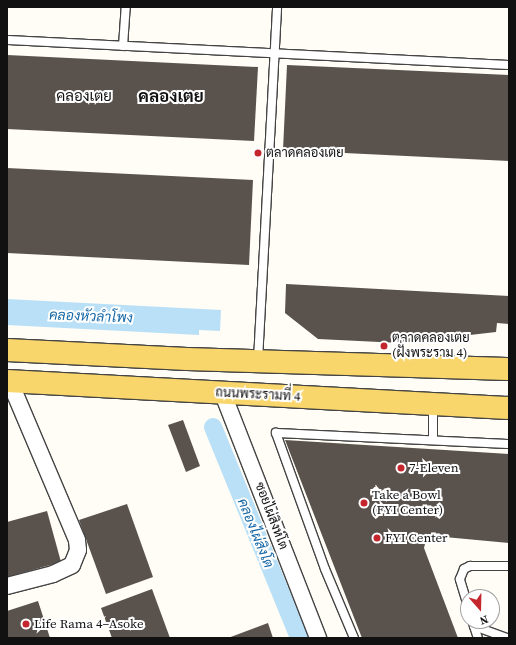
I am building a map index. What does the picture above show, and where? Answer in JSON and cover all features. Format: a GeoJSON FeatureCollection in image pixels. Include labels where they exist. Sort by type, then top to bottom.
{"type":"FeatureCollection","features":[{"type":"Feature","properties":{"kind":"main road"},"geometry":{"type":"LineString","coordinates":[[7,350],[258,362],[509,369]]}},
{"type":"Feature","properties":{"kind":"main road","name":"ถนนพระรามที่ 4"},"geometry":{"type":"LineString","coordinates":[[8,382],[509,408]]}},
{"type":"Feature","properties":{"kind":"street"},"geometry":{"type":"LineString","coordinates":[[7,586],[59,571],[72,565],[78,550],[77,540],[8,382]]}},
{"type":"Feature","properties":{"kind":"street","name":"ซอยไผ่สิงห์โต"},"geometry":{"type":"LineString","coordinates":[[223,394],[318,638]]}},
{"type":"Feature","properties":{"kind":"lane"},"geometry":{"type":"LineString","coordinates":[[124,46],[126,7]]}},
{"type":"Feature","properties":{"kind":"lane"},"geometry":{"type":"LineString","coordinates":[[258,362],[277,7]]}},
{"type":"Feature","properties":{"kind":"lane"},"geometry":{"type":"LineString","coordinates":[[7,40],[509,65]]}},
{"type":"Feature","properties":{"kind":"lane"},"geometry":{"type":"LineString","coordinates":[[432,404],[433,440]]}},
{"type":"Feature","properties":{"kind":"lane"},"geometry":{"type":"LineString","coordinates":[[354,638],[325,569],[276,433],[509,444]]}},
{"type":"Feature","properties":{"kind":"lane"},"geometry":{"type":"LineString","coordinates":[[463,589],[460,579],[464,569],[470,566],[509,566]]}},
{"type":"Feature","properties":{"kind":"lane"},"geometry":{"type":"LineString","coordinates":[[486,629],[508,638]]}},
{"type":"Feature","properties":{"kind":"water","name":"คลองหัวลำโพง"},"geometry":{"type":"Polygon","coordinates":[[[7,299],[221,310],[220,331],[199,330],[199,335],[7,325],[7,299]]]}},
{"type":"Feature","properties":{"kind":"building"},"geometry":{"type":"Polygon","coordinates":[[[7,55],[258,67],[254,141],[7,129],[7,55]]]}},
{"type":"Feature","properties":{"kind":"building"},"geometry":{"type":"Polygon","coordinates":[[[287,65],[509,75],[509,161],[283,150],[287,65]]]}},
{"type":"Feature","properties":{"kind":"building"},"geometry":{"type":"Polygon","coordinates":[[[7,168],[253,180],[249,265],[7,253],[7,168]]]}},
{"type":"Feature","properties":{"kind":"building"},"geometry":{"type":"Polygon","coordinates":[[[286,284],[509,296],[509,324],[497,323],[496,332],[400,343],[318,339],[285,313],[286,284]]]}},
{"type":"Feature","properties":{"kind":"building"},"geometry":{"type":"Polygon","coordinates":[[[183,420],[200,466],[186,472],[168,425],[183,420]]]}},
{"type":"Feature","properties":{"kind":"building","name":"FYI Center"},"geometry":{"type":"Polygon","coordinates":[[[285,440],[509,454],[509,543],[434,536],[426,540],[424,548],[458,638],[362,638],[285,440]]]}},
{"type":"Feature","properties":{"kind":"building"},"geometry":{"type":"Polygon","coordinates":[[[127,504],[153,577],[106,594],[79,520],[127,504]]]}},
{"type":"Feature","properties":{"kind":"building"},"geometry":{"type":"Polygon","coordinates":[[[47,511],[61,562],[7,577],[7,522],[47,511]]]}},
{"type":"Feature","properties":{"kind":"building"},"geometry":{"type":"Polygon","coordinates":[[[152,589],[170,638],[112,638],[101,608],[152,589]]]}},
{"type":"Feature","properties":{"kind":"building","name":"Life Rama 4–Asoke"},"geometry":{"type":"Polygon","coordinates":[[[38,601],[50,638],[7,638],[7,611],[38,601]]]}},
{"type":"Feature","properties":{"kind":"building"},"geometry":{"type":"Polygon","coordinates":[[[268,623],[273,638],[228,638],[268,623]]]}},
{"type":"Feature","properties":{"kind":"waterway","name":"คลองไผ่สิงโต"},"geometry":{"type":"LineString","coordinates":[[213,427],[299,638]]}},
{"type":"Feature","properties":{"kind":"place","name":"ตลาดคลองเตย"},"geometry":{"type":"Point","coordinates":[258,153]}},
{"type":"Feature","properties":{"kind":"place","name":"ตลาดคลองเตย (ฝั่งพระราม 4)"},"geometry":{"type":"Point","coordinates":[384,346]}},
{"type":"Feature","properties":{"kind":"place","name":"7-Eleven"},"geometry":{"type":"Point","coordinates":[401,468]}},
{"type":"Feature","properties":{"kind":"place","name":"Take a Bowl (FYI Center)"},"geometry":{"type":"Point","coordinates":[364,503]}},
{"type":"Feature","properties":{"kind":"place","name":"FYI Center"},"geometry":{"type":"Point","coordinates":[377,538]}},
{"type":"Feature","properties":{"kind":"place","name":"Life Rama 4–Asoke"},"geometry":{"type":"Point","coordinates":[26,624]}},
{"type":"Feature","properties":{"kind":"district","name":"คลองเตย"},"geometry":{"type":"Point","coordinates":[84,96]}},
{"type":"Feature","properties":{"kind":"district","name":"คลองเตย"},"geometry":{"type":"Point","coordinates":[171,97]}}]}
